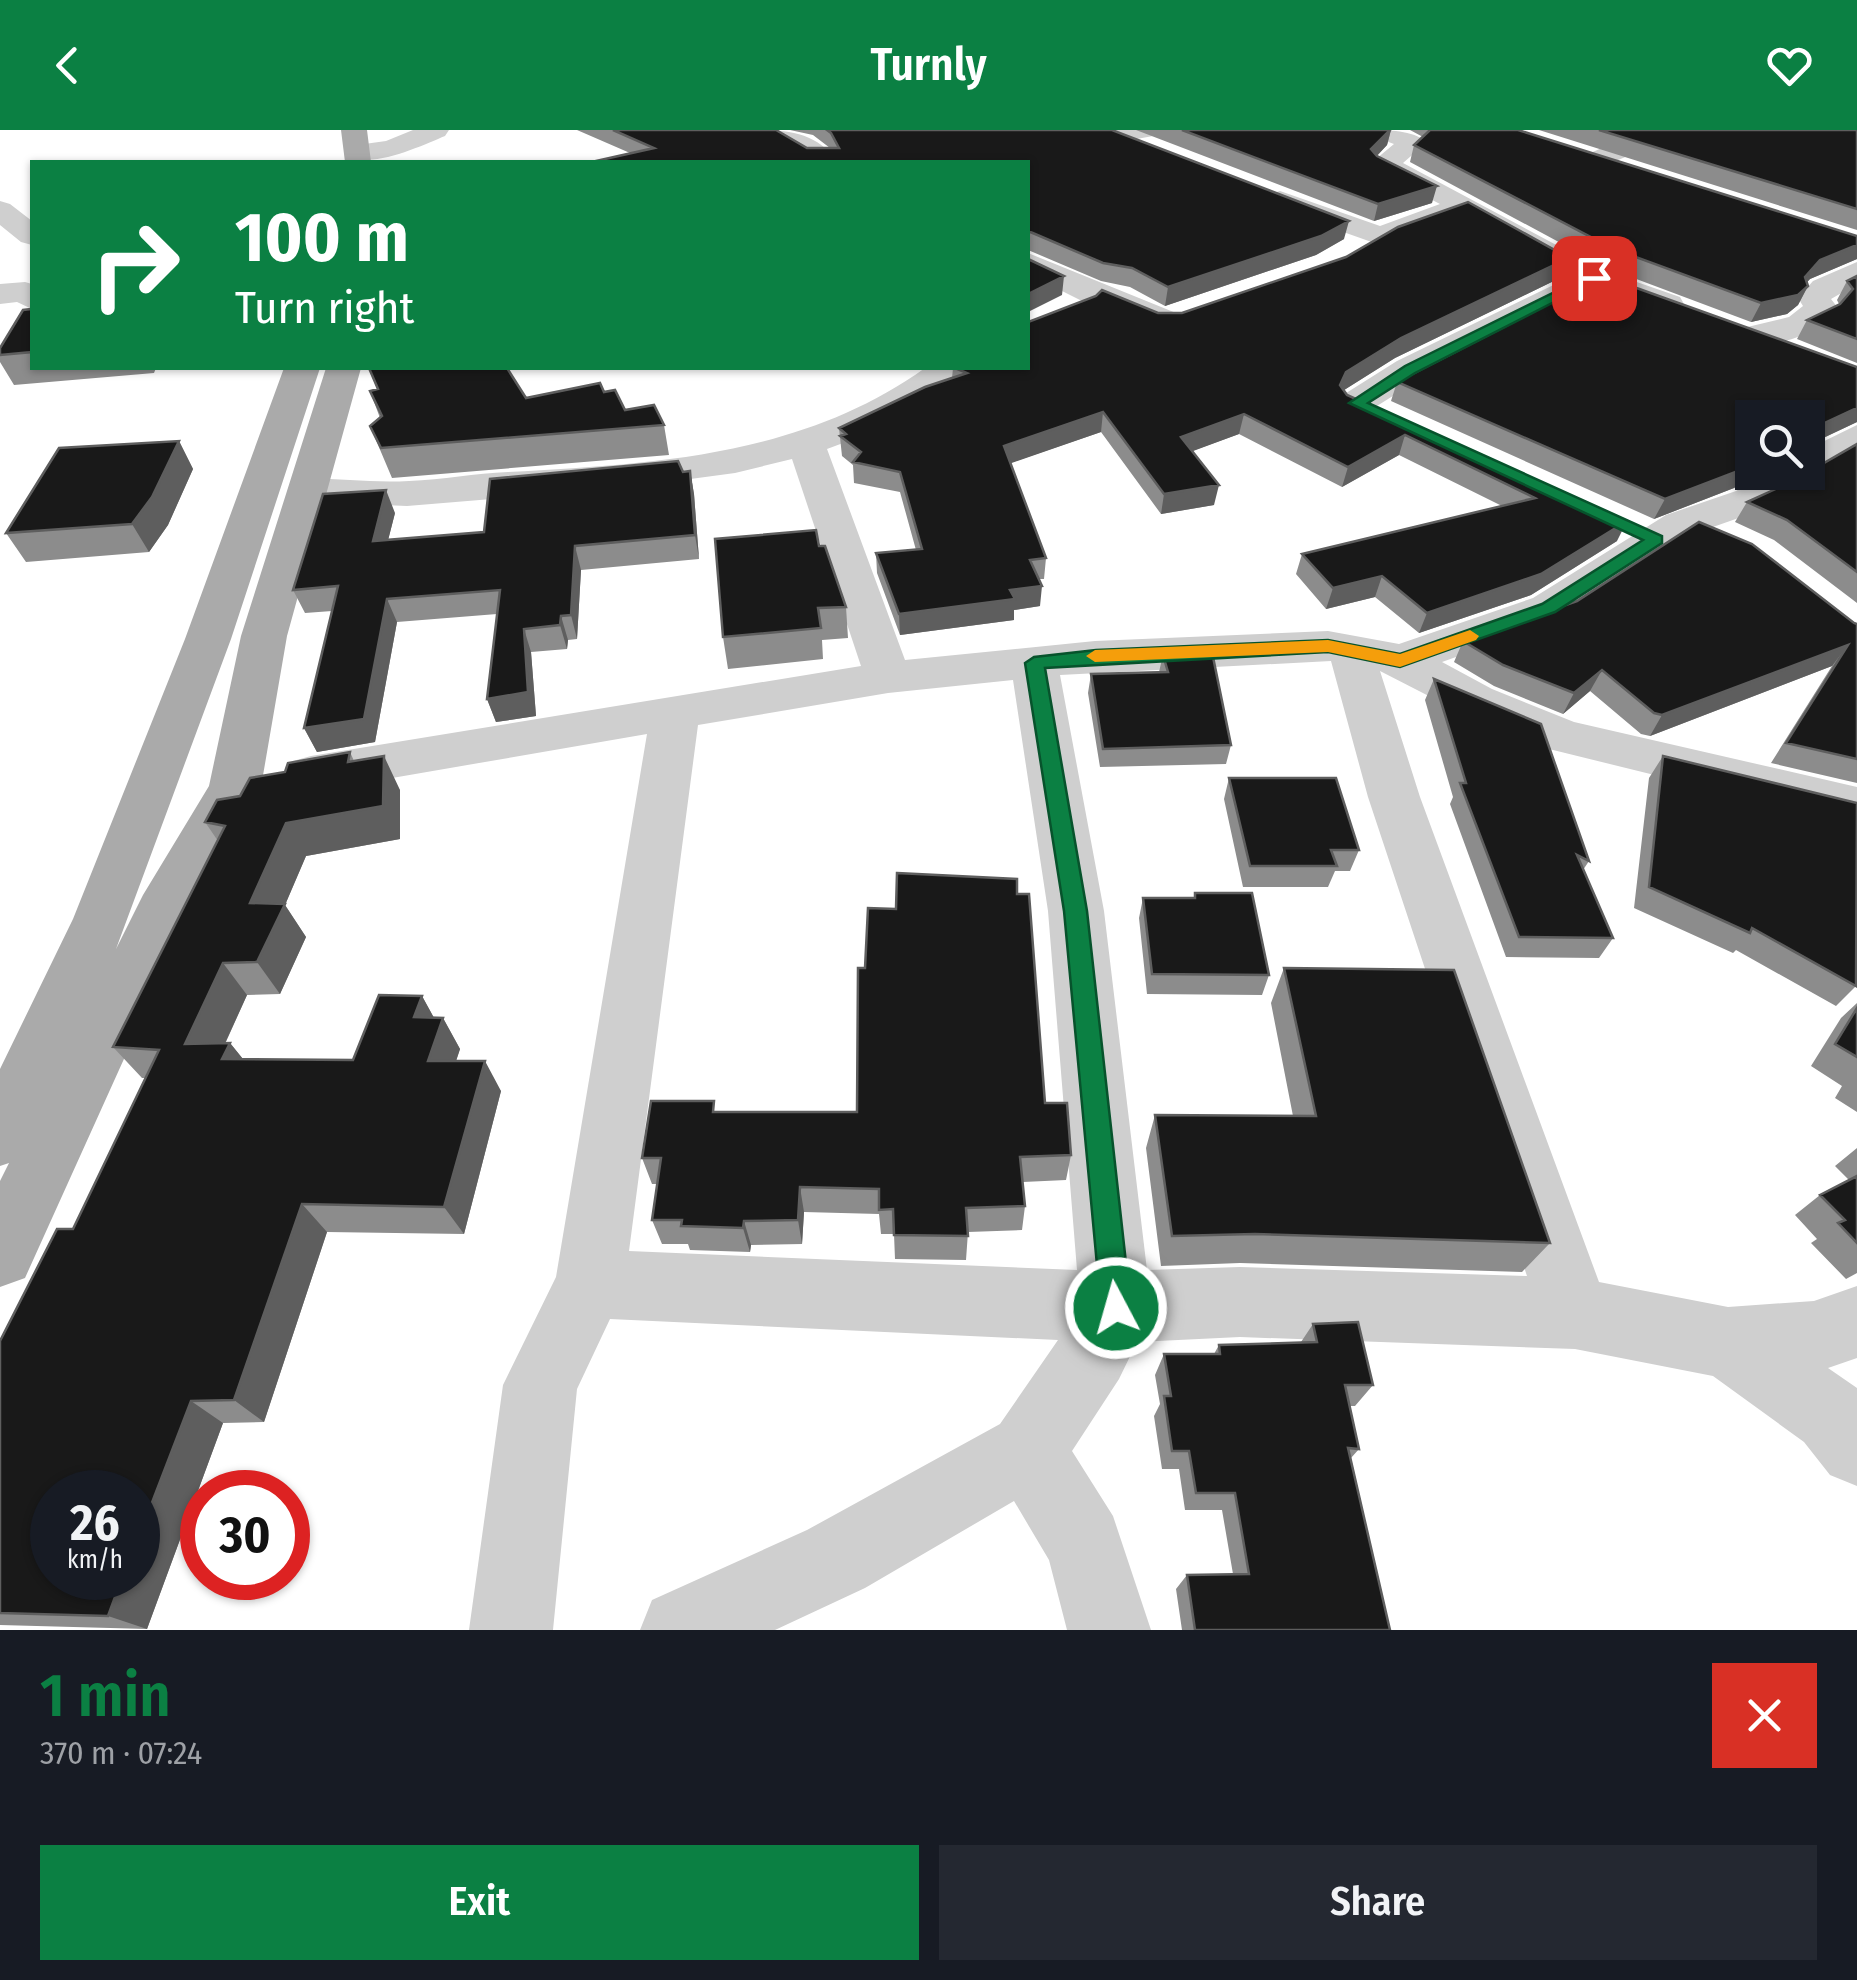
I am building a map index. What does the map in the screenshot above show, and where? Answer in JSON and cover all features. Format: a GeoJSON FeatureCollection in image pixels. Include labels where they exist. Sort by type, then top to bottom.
{"type":"FeatureCollection","features":[{"type":"Feature","properties":{"kind":"main road"},"geometry":{"type":"LineString","coordinates":[[0,1137],[101,919],[208,639],[301,370]]}},
{"type":"Feature","properties":{"kind":"main road"},"geometry":{"type":"LineString","coordinates":[[0,1254],[163,911],[235,787],[264,636],[343,370]]}},
{"type":"Feature","properties":{"kind":"street"},"geometry":{"type":"LineString","coordinates":[[357,148],[390,147],[436,130]]}},
{"type":"Feature","properties":{"kind":"street"},"geometry":{"type":"LineString","coordinates":[[768,130],[817,152],[823,160]]}},
{"type":"Feature","properties":{"kind":"street"},"geometry":{"type":"LineString","coordinates":[[1382,130],[1414,142],[1384,164],[1594,278],[1800,354]]}},
{"type":"Feature","properties":{"kind":"street"},"geometry":{"type":"LineString","coordinates":[[1596,160],[1636,143],[1604,130]]}},
{"type":"Feature","properties":{"kind":"street"},"geometry":{"type":"LineString","coordinates":[[1564,150],[1643,175]]}},
{"type":"Feature","properties":{"kind":"street"},"geometry":{"type":"LineString","coordinates":[[1258,190],[1380,236]]}},
{"type":"Feature","properties":{"kind":"street"},"geometry":{"type":"LineString","coordinates":[[1343,258],[1380,236],[1465,205]]}},
{"type":"Feature","properties":{"kind":"street"},"geometry":{"type":"LineString","coordinates":[[0,210],[30,234]]}},
{"type":"Feature","properties":{"kind":"street"},"geometry":{"type":"LineString","coordinates":[[1030,264],[1079,302],[1116,297],[1166,321],[1194,314]]}},
{"type":"Feature","properties":{"kind":"street"},"geometry":{"type":"LineString","coordinates":[[1751,336],[1800,325],[1821,308],[1814,298],[1824,288],[1857,272]]}},
{"type":"Feature","properties":{"kind":"street"},"geometry":{"type":"LineString","coordinates":[[1390,419],[1356,403],[1410,370],[1594,278]]}},
{"type":"Feature","properties":{"kind":"street"},"geometry":{"type":"LineString","coordinates":[[310,490],[398,494],[444,487],[631,476],[806,444],[914,395],[945,370]]}},
{"type":"Feature","properties":{"kind":"street"},"geometry":{"type":"LineString","coordinates":[[1825,455],[1857,436]]}},
{"type":"Feature","properties":{"kind":"street"},"geometry":{"type":"LineString","coordinates":[[806,444],[888,677]]}},
{"type":"Feature","properties":{"kind":"street"},"geometry":{"type":"LineString","coordinates":[[1376,656],[1549,608],[1653,529],[1750,500],[1766,490]]}},
{"type":"Feature","properties":{"kind":"street"},"geometry":{"type":"LineString","coordinates":[[1653,529],[1722,532],[1751,548]]}},
{"type":"Feature","properties":{"kind":"street"},"geometry":{"type":"LineString","coordinates":[[235,787],[888,677],[1096,656],[1328,646],[1376,656],[1562,736],[1857,806]]}},
{"type":"Feature","properties":{"kind":"street"},"geometry":{"type":"LineString","coordinates":[[1376,656],[1394,797],[1575,1313]]}},
{"type":"Feature","properties":{"kind":"street"},"geometry":{"type":"LineString","coordinates":[[682,1630],[836,1560],[1027,1451],[1093,1353],[1116,1308],[1076,911],[1034,663]]}},
{"type":"Feature","properties":{"kind":"street"},"geometry":{"type":"LineString","coordinates":[[511,1630],[540,1385],[590,1284],[675,713]]}},
{"type":"Feature","properties":{"kind":"street"},"geometry":{"type":"LineString","coordinates":[[590,1284],[1116,1308],[1240,1302],[1575,1313],[1728,1342],[1814,1338],[1857,1322]]}},
{"type":"Feature","properties":{"kind":"street"},"geometry":{"type":"LineString","coordinates":[[1728,1342],[1832,1415],[1857,1448]]}},
{"type":"Feature","properties":{"kind":"street"},"geometry":{"type":"LineString","coordinates":[[1027,1451],[1085,1544],[1109,1630]]}},
{"type":"Feature","properties":{"kind":"building"},"geometry":{"type":"Polygon","coordinates":[[[613,130],[776,130],[807,148],[839,148],[827,130],[1112,130],[1349,221],[1321,236],[1168,287],[1132,268],[1103,263],[1030,232],[1030,160],[600,160],[654,148],[613,130]]]}},
{"type":"Feature","properties":{"kind":"building"},"geometry":{"type":"Polygon","coordinates":[[[1182,130],[1390,130],[1371,149],[1377,156],[1437,186],[1378,204],[1182,130]]]}},
{"type":"Feature","properties":{"kind":"building"},"geometry":{"type":"Polygon","coordinates":[[[1430,130],[1518,130],[1857,236],[1857,245],[1820,260],[1805,277],[1808,286],[1798,295],[1761,303],[1614,249],[1414,145],[1430,130]]]}},
{"type":"Feature","properties":{"kind":"building"},"geometry":{"type":"Polygon","coordinates":[[[1599,130],[1857,130],[1857,209],[1599,130]]]}},
{"type":"Feature","properties":{"kind":"building"},"geometry":{"type":"Polygon","coordinates":[[[1468,202],[1569,258],[1401,338],[1346,372],[1340,385],[1347,395],[1627,521],[1541,574],[1427,613],[1382,576],[1333,588],[1302,554],[1535,498],[1405,435],[1348,467],[1244,414],[1181,437],[1219,485],[1164,494],[1103,412],[1004,446],[1046,558],[1030,560],[1042,586],[1010,590],[1015,599],[899,614],[876,553],[922,549],[900,472],[853,462],[861,452],[840,436],[846,434],[839,428],[925,387],[967,373],[960,370],[1030,370],[1030,321],[1096,296],[1102,290],[1158,313],[1182,313],[1346,257],[1398,227],[1468,202]]]}},
{"type":"Feature","properties":{"kind":"building"},"geometry":{"type":"Polygon","coordinates":[[[1030,260],[1064,276],[1030,293],[1030,260]]]}},
{"type":"Feature","properties":{"kind":"building"},"geometry":{"type":"Polygon","coordinates":[[[1603,276],[1857,367],[1857,408],[1825,423],[1825,400],[1735,400],[1735,472],[1665,499],[1397,382],[1603,276]]]}},
{"type":"Feature","properties":{"kind":"building"},"geometry":{"type":"Polygon","coordinates":[[[1857,276],[1857,339],[1807,320],[1840,304],[1853,289],[1847,281],[1857,276]]]}},
{"type":"Feature","properties":{"kind":"building"},"geometry":{"type":"Polygon","coordinates":[[[30,309],[30,352],[0,355],[0,348],[23,310],[30,309]]]}},
{"type":"Feature","properties":{"kind":"building"},"geometry":{"type":"Polygon","coordinates":[[[370,370],[508,370],[526,398],[600,383],[604,392],[615,390],[625,410],[654,405],[664,425],[381,448],[370,426],[382,416],[370,391],[378,389],[370,370]]]}},
{"type":"Feature","properties":{"kind":"building"},"geometry":{"type":"Polygon","coordinates":[[[179,441],[152,497],[132,524],[6,533],[59,448],[179,441]]]}},
{"type":"Feature","properties":{"kind":"building"},"geometry":{"type":"Polygon","coordinates":[[[1857,444],[1857,572],[1787,520],[1747,502],[1773,490],[1825,490],[1825,462],[1857,444]]]}},
{"type":"Feature","properties":{"kind":"building"},"geometry":{"type":"Polygon","coordinates":[[[678,461],[683,472],[690,471],[695,535],[575,546],[571,615],[561,616],[560,625],[524,629],[528,692],[487,699],[500,590],[387,599],[364,719],[304,728],[338,586],[293,590],[323,494],[386,490],[373,541],[484,532],[490,479],[678,461]]]}},
{"type":"Feature","properties":{"kind":"building"},"geometry":{"type":"Polygon","coordinates":[[[1699,522],[1752,544],[1857,624],[1857,759],[1786,743],[1848,645],[1662,715],[1654,713],[1602,670],[1574,693],[1503,665],[1463,641],[1577,601],[1699,522]]]}},
{"type":"Feature","properties":{"kind":"building"},"geometry":{"type":"Polygon","coordinates":[[[816,530],[819,546],[825,546],[846,607],[818,608],[821,628],[723,637],[715,539],[816,530]]]}},
{"type":"Feature","properties":{"kind":"building"},"geometry":{"type":"Polygon","coordinates":[[[1212,652],[1231,745],[1103,749],[1091,674],[1168,672],[1163,655],[1212,652]]]}},
{"type":"Feature","properties":{"kind":"building"},"geometry":{"type":"Polygon","coordinates":[[[1434,679],[1541,724],[1589,861],[1577,855],[1613,938],[1519,937],[1460,783],[1466,783],[1434,679]]]}},
{"type":"Feature","properties":{"kind":"building"},"geometry":{"type":"Polygon","coordinates":[[[350,752],[348,762],[384,756],[383,806],[286,823],[250,903],[285,904],[257,962],[223,963],[185,1044],[230,1043],[222,1059],[353,1060],[379,995],[422,996],[414,1017],[443,1018],[428,1061],[485,1061],[444,1207],[302,1204],[234,1400],[191,1401],[160,1482],[160,1470],[30,1470],[30,1600],[114,1600],[108,1616],[0,1613],[0,1341],[57,1229],[73,1229],[159,1050],[113,1047],[225,826],[205,822],[217,800],[240,796],[250,778],[285,772],[288,763],[350,752]]]}},
{"type":"Feature","properties":{"kind":"building"},"geometry":{"type":"Polygon","coordinates":[[[1663,756],[1857,803],[1856,986],[1752,928],[1750,933],[1649,887],[1663,756]]]}},
{"type":"Feature","properties":{"kind":"building"},"geometry":{"type":"Polygon","coordinates":[[[1229,778],[1336,778],[1359,850],[1331,850],[1337,866],[1250,866],[1229,778]]]}},
{"type":"Feature","properties":{"kind":"building"},"geometry":{"type":"Polygon","coordinates":[[[897,873],[1017,879],[1017,894],[1029,894],[1045,1103],[1067,1103],[1071,1155],[1020,1157],[1025,1206],[966,1208],[968,1236],[894,1235],[893,1209],[879,1210],[879,1189],[800,1187],[798,1220],[744,1221],[743,1228],[681,1226],[682,1220],[652,1220],[661,1158],[642,1158],[651,1101],[714,1101],[713,1112],[857,1112],[858,968],[865,968],[868,908],[896,909],[897,873]]]}},
{"type":"Feature","properties":{"kind":"building"},"geometry":{"type":"Polygon","coordinates":[[[1195,893],[1252,893],[1269,975],[1152,974],[1143,898],[1195,898],[1195,893]]]}},
{"type":"Feature","properties":{"kind":"building"},"geometry":{"type":"Polygon","coordinates":[[[1284,968],[1454,970],[1550,1243],[1255,1234],[1172,1236],[1155,1115],[1316,1116],[1284,968]]]}},
{"type":"Feature","properties":{"kind":"building"},"geometry":{"type":"Polygon","coordinates":[[[1857,1008],[1857,1057],[1835,1044],[1857,1008]]]}},
{"type":"Feature","properties":{"kind":"building"},"geometry":{"type":"Polygon","coordinates":[[[1857,1176],[1857,1243],[1838,1223],[1845,1220],[1820,1195],[1857,1176]]]}},
{"type":"Feature","properties":{"kind":"building"},"geometry":{"type":"Polygon","coordinates":[[[1358,1322],[1373,1385],[1345,1385],[1359,1449],[1348,1448],[1390,1630],[1195,1630],[1187,1575],[1249,1574],[1235,1493],[1196,1493],[1189,1451],[1172,1451],[1164,1396],[1171,1396],[1164,1354],[1220,1354],[1219,1345],[1317,1342],[1313,1324],[1358,1322]]]}},
{"type":"Feature","properties":{"kind":"slow traffic"},"geometry":{"type":"LineString","coordinates":[[1095,656],[1328,646],[1400,660],[1470,636]]}},
{"type":"Feature","properties":{"kind":"route"},"geometry":{"type":"LineString","coordinates":[[1116,1308],[1076,911],[1034,663],[1096,656],[1328,646],[1400,660],[1549,608],[1656,539],[1356,403],[1410,370],[1594,278]]}}]}
